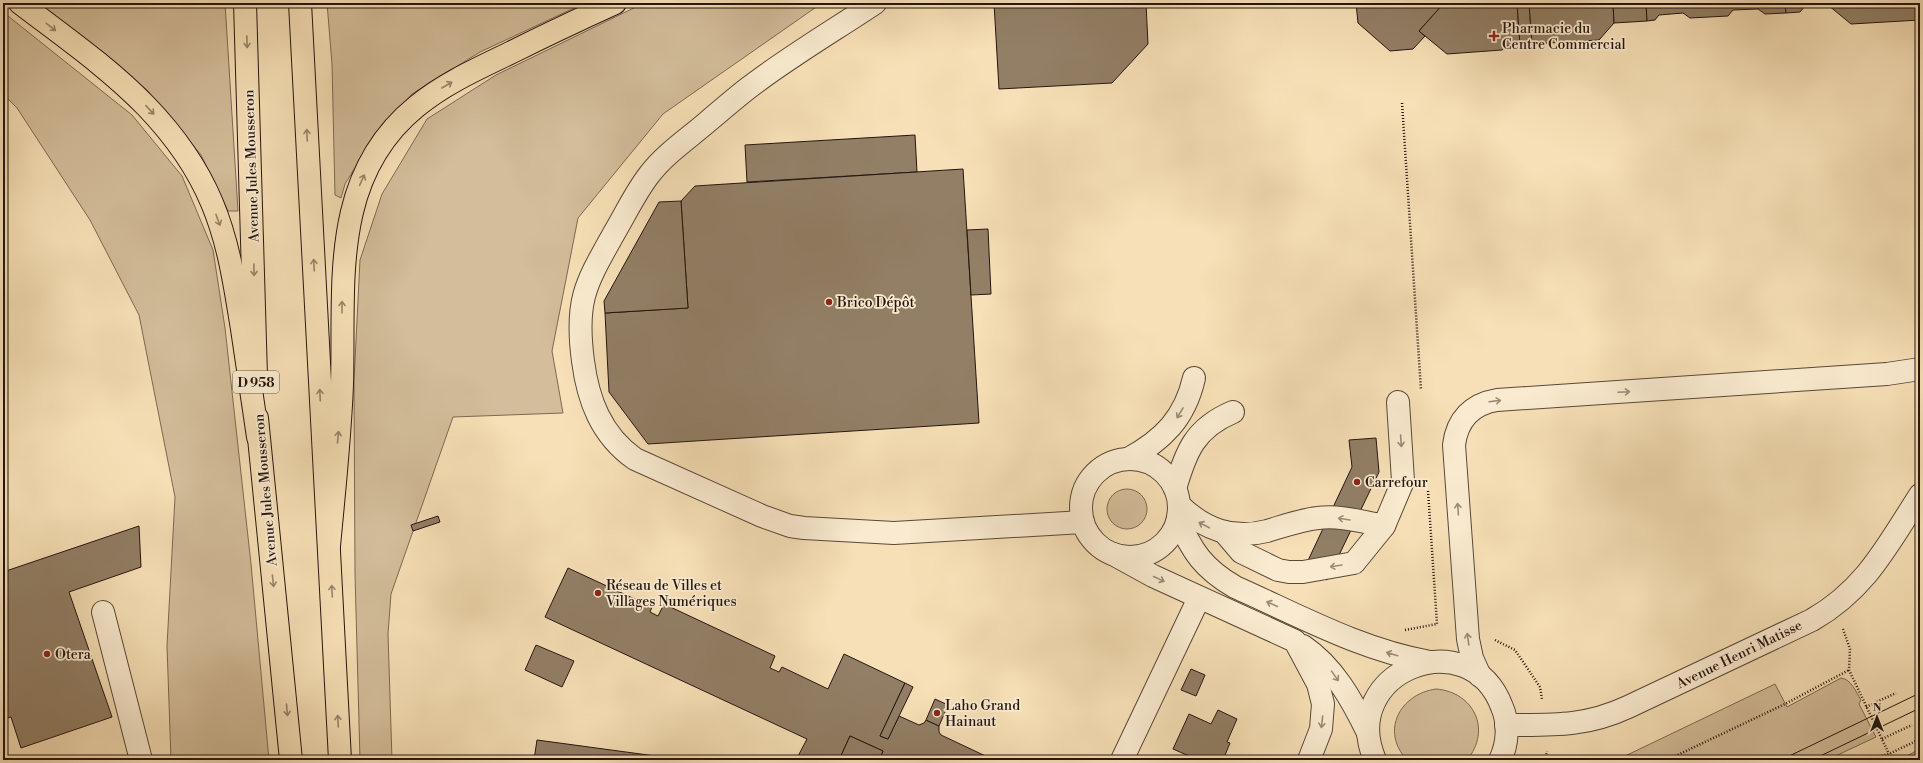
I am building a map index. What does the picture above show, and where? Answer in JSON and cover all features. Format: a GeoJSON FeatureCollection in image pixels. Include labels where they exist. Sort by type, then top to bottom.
{"type":"FeatureCollection","features":[{"type":"Feature","properties":{"kind":"main road"},"geometry":{"type":"LineString","coordinates":[[20,3],[95,61],[146,106],[178,143],[202,181],[212,202],[228,248],[258,437]]}},
{"type":"Feature","properties":{"kind":"main road","name":"Avenue Jules Mousseron"},"geometry":{"type":"LineString","coordinates":[[245,3],[258,437],[284,676],[291,760]]}},
{"type":"Feature","properties":{"kind":"main road"},"geometry":{"type":"LineString","coordinates":[[300,3],[330,546],[340,760]]}},
{"type":"Feature","properties":{"kind":"main road"},"geometry":{"type":"LineString","coordinates":[[330,546],[341,411],[342,288],[344,250],[354,202],[360,183],[368,166],[379,148],[400,121],[433,94],[472,71],[615,3]]}},
{"type":"Feature","properties":{"kind":"street"},"geometry":{"type":"LineString","coordinates":[[875,3],[747,89],[661,161],[641,186],[590,276],[582,303],[579,333],[586,383],[590,399],[596,413],[610,436],[635,459],[762,516],[790,526],[894,533],[1083,522]]}},
{"type":"Feature","properties":{"kind":"street"},"geometry":{"type":"LineString","coordinates":[[1500,760],[1505,745],[1506,725],[1503,709],[1496,694],[1480,676],[1472,658],[1468,639],[1454,445],[1459,426],[1471,411],[1488,402],[1497,400],[1873,375],[1920,369]]}},
{"type":"Feature","properties":{"kind":"street"},"geometry":{"type":"LineString","coordinates":[[1194,378],[1189,397],[1166,433],[1149,447],[1128,459],[1108,464],[1092,477],[1085,488],[1081,502],[1083,522],[1092,539],[1101,548],[1152,576],[1295,641],[1318,657],[1334,674],[1357,711],[1368,733],[1373,758]]}},
{"type":"Feature","properties":{"kind":"street"},"geometry":{"type":"LineString","coordinates":[[1224,532],[1241,552],[1278,570],[1302,572],[1354,563],[1384,526],[1403,481],[1398,402]]}},
{"type":"Feature","properties":{"kind":"street"},"geometry":{"type":"LineString","coordinates":[[1113,554],[1133,557],[1153,550],[1169,537],[1177,504],[1182,465],[1195,441],[1211,423],[1233,412]]}},
{"type":"Feature","properties":{"kind":"street"},"geometry":{"type":"LineString","coordinates":[[1128,459],[1141,460],[1153,465],[1164,473],[1177,504],[1189,544],[1199,560],[1214,574],[1235,587],[1373,648],[1405,658],[1460,665],[1480,676]]}},
{"type":"Feature","properties":{"kind":"street","name":"Avenue Henri Matisse"},"geometry":{"type":"LineString","coordinates":[[1506,725],[1576,724],[1615,714],[1812,620],[1834,606],[1853,590],[1869,573],[1920,495]]}},
{"type":"Feature","properties":{"kind":"street"},"geometry":{"type":"LineString","coordinates":[[1177,504],[1199,522],[1224,532],[1251,534],[1303,520],[1325,517],[1384,526]]}},
{"type":"Feature","properties":{"kind":"street"},"geometry":{"type":"LineString","coordinates":[[1122,760],[1199,598]]}},
{"type":"Feature","properties":{"kind":"street"},"geometry":{"type":"LineString","coordinates":[[102,612],[140,760]]}},
{"type":"Feature","properties":{"kind":"street"},"geometry":{"type":"LineString","coordinates":[[1295,641],[1318,684],[1323,704],[1321,728],[1309,760]]}},
{"type":"Feature","properties":{"kind":"street"},"geometry":{"type":"LineString","coordinates":[[1368,733],[1371,710],[1382,688],[1400,672],[1430,662]]}},
{"type":"Feature","properties":{"kind":"path"},"geometry":{"type":"LineString","coordinates":[[1402,103],[1422,392]]}},
{"type":"Feature","properties":{"kind":"path"},"geometry":{"type":"LineString","coordinates":[[1428,485],[1437,624]]}},
{"type":"Feature","properties":{"kind":"path"},"geometry":{"type":"LineString","coordinates":[[1834,606],[1850,649],[1849,670],[1889,754]]}},
{"type":"Feature","properties":{"kind":"path"},"geometry":{"type":"LineString","coordinates":[[1667,760],[1785,704],[1849,670]]}},
{"type":"Feature","properties":{"kind":"path"},"geometry":{"type":"LineString","coordinates":[[1866,707],[1896,693]]}},
{"type":"Feature","properties":{"kind":"path"},"geometry":{"type":"LineString","coordinates":[[1882,739],[1912,725]]}},
{"type":"Feature","properties":{"kind":"path"},"geometry":{"type":"LineString","coordinates":[[1861,760],[1889,754],[1920,739]]}},
{"type":"Feature","properties":{"kind":"shaded area"},"geometry":{"type":"Polygon","coordinates":[[[37,3],[225,3],[238,211],[228,211],[201,155],[147,90],[37,3]]]}},
{"type":"Feature","properties":{"kind":"shaded area"},"geometry":{"type":"Polygon","coordinates":[[[327,3],[585,3],[480,52],[412,94],[374,137],[345,184],[341,198],[335,195],[332,64],[327,3]]]}},
{"type":"Feature","properties":{"kind":"shaded area"},"geometry":{"type":"Polygon","coordinates":[[[644,3],[822,3],[663,114],[578,218],[552,351],[563,413],[453,417],[391,594],[388,634],[392,760],[360,760],[355,574],[354,381],[360,260],[382,194],[427,119],[496,75],[644,3]]]}},
{"type":"Feature","properties":{"kind":"shaded area"},"geometry":{"type":"Polygon","coordinates":[[[3,12],[132,115],[182,176],[213,250],[225,328],[251,564],[269,760],[171,760],[167,646],[175,497],[139,315],[90,220],[17,108],[3,94],[3,12]]]}},
{"type":"Feature","properties":{"kind":"shaded area"},"geometry":{"type":"Polygon","coordinates":[[[1131,489],[1138,492],[1144,498],[1147,509],[1146,517],[1138,526],[1131,529],[1123,529],[1116,526],[1108,517],[1107,505],[1110,498],[1119,490],[1131,489]]]}},
{"type":"Feature","properties":{"kind":"shaded area"},"geometry":{"type":"Polygon","coordinates":[[[1841,678],[1850,683],[1861,700],[1859,704],[1876,737],[1827,760],[1624,760],[1623,757],[1775,684],[1787,707],[1841,678]]]}},
{"type":"Feature","properties":{"kind":"shaded area"},"geometry":{"type":"Polygon","coordinates":[[[1436,689],[1449,692],[1460,697],[1469,705],[1475,714],[1478,725],[1478,737],[1467,760],[1407,760],[1399,749],[1395,737],[1395,726],[1398,716],[1404,706],[1412,698],[1423,692],[1436,689]]]}},
{"type":"Feature","properties":{"kind":"shaded area"},"geometry":{"type":"Polygon","coordinates":[[[1920,749],[1920,760],[1899,760],[1920,749]]]}},
{"type":"Feature","properties":{"kind":"building"},"geometry":{"type":"Polygon","coordinates":[[[994,3],[1146,3],[1148,44],[1112,83],[999,89],[994,3]]]}},
{"type":"Feature","properties":{"kind":"building"},"geometry":{"type":"Polygon","coordinates":[[[1356,3],[1444,3],[1419,31],[1425,36],[1413,49],[1390,51],[1358,23],[1356,3]]]}},
{"type":"Feature","properties":{"kind":"building"},"geometry":{"type":"Polygon","coordinates":[[[1444,3],[1517,3],[1520,45],[1507,46],[1502,50],[1447,54],[1419,31],[1444,3]]]}},
{"type":"Feature","properties":{"kind":"building"},"geometry":{"type":"Polygon","coordinates":[[[1517,3],[1529,3],[1532,44],[1520,45],[1517,3]]]}},
{"type":"Feature","properties":{"kind":"building"},"geometry":{"type":"Polygon","coordinates":[[[1529,3],[1613,3],[1614,23],[1599,40],[1532,44],[1529,3]]]}},
{"type":"Feature","properties":{"kind":"building"},"geometry":{"type":"Polygon","coordinates":[[[1613,3],[1646,3],[1647,21],[1614,23],[1613,3]]]}},
{"type":"Feature","properties":{"kind":"building"},"geometry":{"type":"Polygon","coordinates":[[[1646,3],[1758,3],[1758,9],[1733,10],[1728,16],[1690,18],[1683,13],[1659,15],[1655,20],[1647,21],[1646,3]]]}},
{"type":"Feature","properties":{"kind":"building"},"geometry":{"type":"Polygon","coordinates":[[[1758,3],[1785,3],[1786,13],[1765,14],[1758,9],[1758,3]]]}},
{"type":"Feature","properties":{"kind":"building"},"geometry":{"type":"Polygon","coordinates":[[[1785,3],[1920,3],[1920,20],[1851,24],[1828,5],[1805,6],[1800,12],[1786,13],[1785,3]]]}},
{"type":"Feature","properties":{"kind":"building"},"geometry":{"type":"Polygon","coordinates":[[[915,135],[917,172],[747,182],[745,145],[915,135]]]}},
{"type":"Feature","properties":{"kind":"building","name":"Brico Dépôt"},"geometry":{"type":"Polygon","coordinates":[[[963,169],[979,423],[648,444],[609,392],[605,313],[688,308],[681,201],[695,186],[963,169]]]}},
{"type":"Feature","properties":{"kind":"building"},"geometry":{"type":"Polygon","coordinates":[[[681,201],[688,308],[605,313],[604,301],[659,202],[681,201]]]}},
{"type":"Feature","properties":{"kind":"building"},"geometry":{"type":"Polygon","coordinates":[[[988,229],[991,294],[971,295],[967,230],[988,229]]]}},
{"type":"Feature","properties":{"kind":"building"},"geometry":{"type":"Polygon","coordinates":[[[1376,438],[1379,472],[1327,580],[1304,569],[1352,467],[1349,440],[1376,438]]]}},
{"type":"Feature","properties":{"kind":"building"},"geometry":{"type":"Polygon","coordinates":[[[438,516],[440,522],[413,531],[411,525],[438,516]]]}},
{"type":"Feature","properties":{"kind":"building","name":"Otera"},"geometry":{"type":"Polygon","coordinates":[[[139,526],[141,567],[69,592],[112,717],[21,748],[11,717],[3,719],[3,572],[139,526]]]}},
{"type":"Feature","properties":{"kind":"building"},"geometry":{"type":"Polygon","coordinates":[[[568,568],[652,607],[650,612],[658,616],[664,604],[775,656],[770,668],[779,672],[782,667],[828,689],[844,654],[905,683],[880,736],[888,739],[899,716],[919,725],[924,723],[926,720],[939,726],[939,732],[941,735],[994,760],[879,760],[883,751],[850,736],[839,760],[796,760],[807,739],[545,617],[568,568]]]}},
{"type":"Feature","properties":{"kind":"building"},"geometry":{"type":"Polygon","coordinates":[[[536,645],[574,661],[562,687],[525,670],[536,645]]]}},
{"type":"Feature","properties":{"kind":"building"},"geometry":{"type":"Polygon","coordinates":[[[1191,669],[1205,675],[1196,696],[1181,690],[1191,669]]]}},
{"type":"Feature","properties":{"kind":"building"},"geometry":{"type":"Polygon","coordinates":[[[905,683],[913,687],[888,739],[880,736],[905,683]]]}},
{"type":"Feature","properties":{"kind":"building","name":"Laho Grand Hainaut"},"geometry":{"type":"Polygon","coordinates":[[[935,699],[948,705],[939,726],[926,720],[935,699]]]}},
{"type":"Feature","properties":{"kind":"building"},"geometry":{"type":"Polygon","coordinates":[[[1218,710],[1237,719],[1227,742],[1230,743],[1223,760],[1187,760],[1189,756],[1173,749],[1189,714],[1211,724],[1218,710]]]}},
{"type":"Feature","properties":{"kind":"building"},"geometry":{"type":"Polygon","coordinates":[[[850,736],[883,751],[879,760],[839,760],[850,736]]]}},
{"type":"Feature","properties":{"kind":"building"},"geometry":{"type":"Polygon","coordinates":[[[537,740],[663,757],[662,760],[534,760],[537,740]]]}},
{"type":"Feature","properties":{"kind":"tram line"},"geometry":{"type":"LineString","coordinates":[[1781,760],[1920,693]]}},
{"type":"Feature","properties":{"kind":"tram line"},"geometry":{"type":"LineString","coordinates":[[1812,760],[1920,708]]}},
{"type":"Feature","properties":{"kind":"place","name":"Pharmacie du Centre Commercial"},"geometry":{"type":"Point","coordinates":[1494,36]}},
{"type":"Feature","properties":{"kind":"place","name":"Brico Dépôt"},"geometry":{"type":"Point","coordinates":[829,302]}},
{"type":"Feature","properties":{"kind":"place","name":"Carrefour"},"geometry":{"type":"Point","coordinates":[1357,482]}},
{"type":"Feature","properties":{"kind":"place","name":"Réseau de Villes et Villages Numériques"},"geometry":{"type":"Point","coordinates":[598,593]}},
{"type":"Feature","properties":{"kind":"place","name":"Otera"},"geometry":{"type":"Point","coordinates":[47,654]}},
{"type":"Feature","properties":{"kind":"place","name":"Laho Grand Hainaut"},"geometry":{"type":"Point","coordinates":[937,713]}}]}
